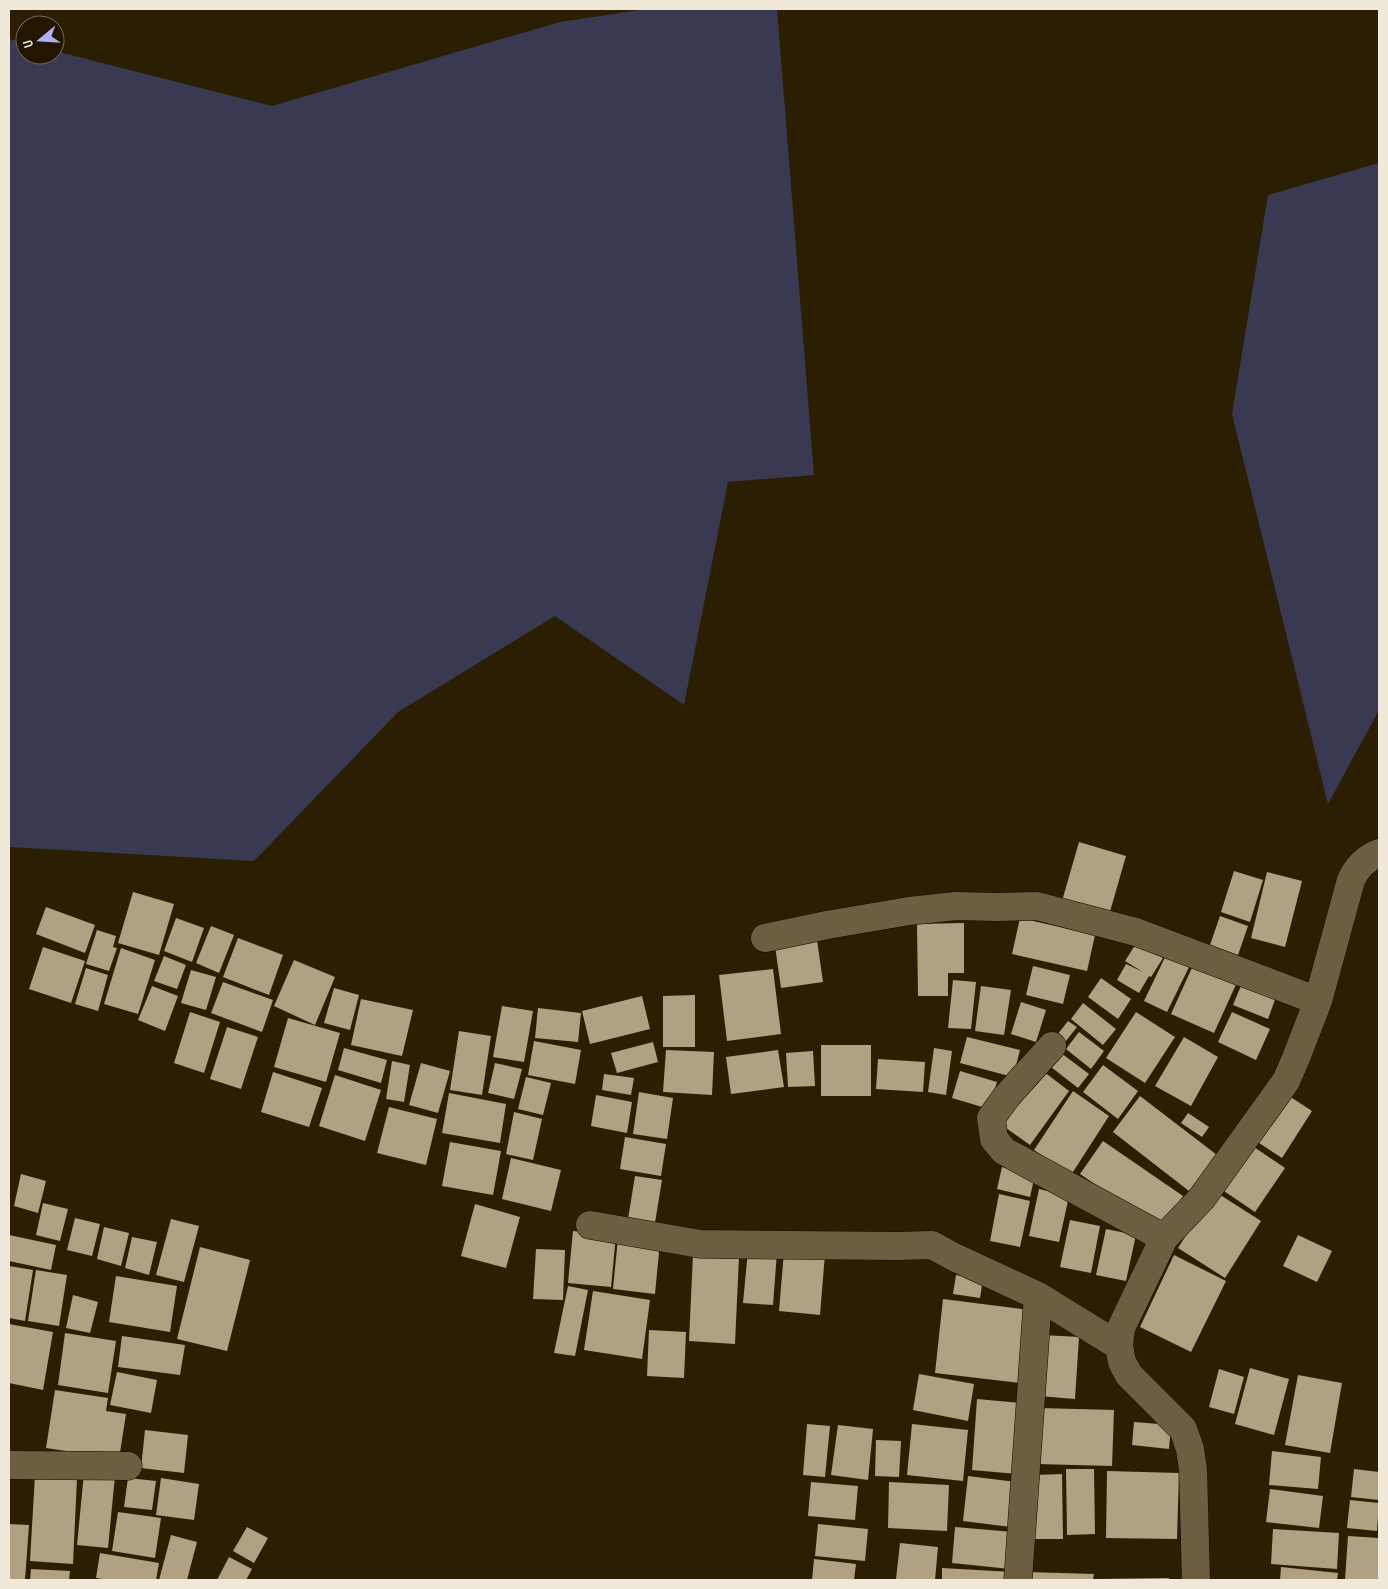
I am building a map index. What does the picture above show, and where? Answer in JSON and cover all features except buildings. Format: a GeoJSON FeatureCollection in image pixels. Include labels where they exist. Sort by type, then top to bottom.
{"type":"FeatureCollection","features":[{"type":"Feature","properties":{"kind":"street"},"geometry":{"type":"LineString","coordinates":[[1196,1580],[1193,1469],[1190,1450],[1183,1429],[1129,1375],[1122,1362],[1119,1346],[1121,1328],[1164,1238],[1202,1198],[1286,1081],[1318,1001],[1351,880],[1356,869],[1366,860],[1379,853]]}},
{"type":"Feature","properties":{"kind":"street"},"geometry":{"type":"LineString","coordinates":[[765,938],[828,925],[956,906],[1037,906],[1136,932],[1318,1001]]}},
{"type":"Feature","properties":{"kind":"street"},"geometry":{"type":"LineString","coordinates":[[1052,1046],[1007,1096],[991,1118],[994,1139],[1004,1151],[1164,1238]]}},
{"type":"Feature","properties":{"kind":"street"},"geometry":{"type":"LineString","coordinates":[[590,1225],[700,1244],[932,1245],[1038,1296],[1119,1346]]}},
{"type":"Feature","properties":{"kind":"street"},"geometry":{"type":"LineString","coordinates":[[1018,1580],[1038,1296]]}},
{"type":"Feature","properties":{"kind":"street"},"geometry":{"type":"LineString","coordinates":[[9,1465],[128,1466]]}},
{"type":"Feature","properties":{"kind":"shaded area"},"geometry":{"type":"Polygon","coordinates":[[[646,9],[777,9],[814,475],[728,482],[684,705],[555,616],[398,712],[254,861],[9,847],[9,39],[15,40],[15,65],[65,65],[65,54],[272,106],[560,22],[646,9]]]}},
{"type":"Feature","properties":{"kind":"shaded area"},"geometry":{"type":"Polygon","coordinates":[[[1379,163],[1379,710],[1328,804],[1232,414],[1268,195],[1379,163]]]}}]}
